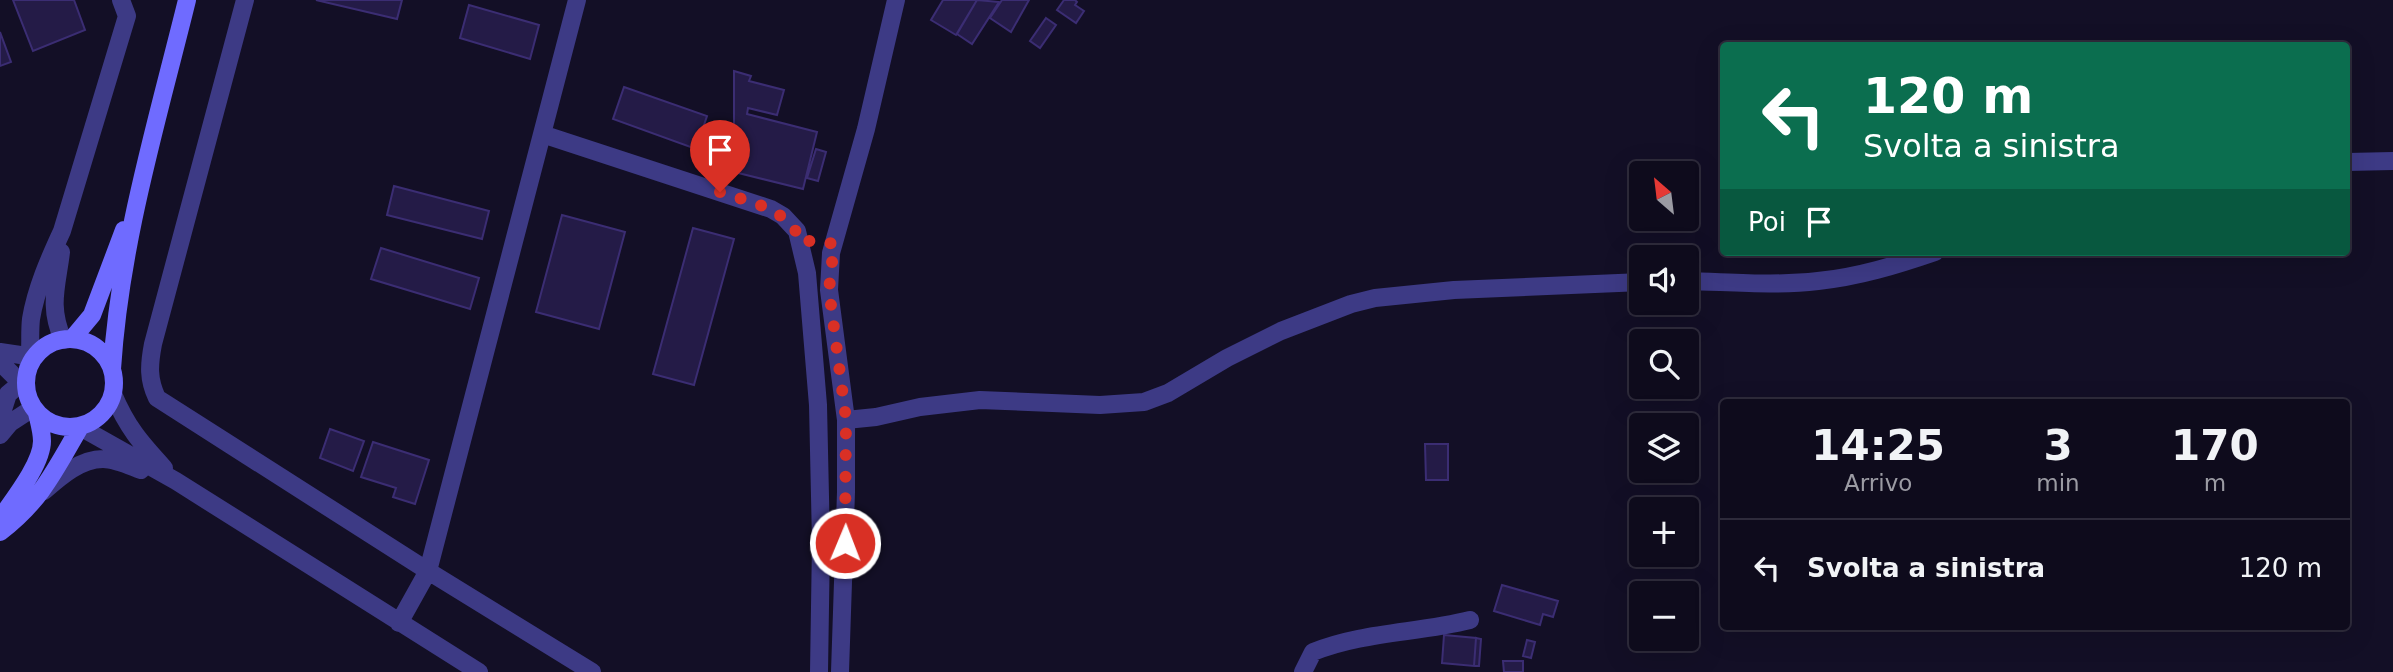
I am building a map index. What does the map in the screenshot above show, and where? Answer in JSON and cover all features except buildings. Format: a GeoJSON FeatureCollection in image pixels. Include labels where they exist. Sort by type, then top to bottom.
{"type":"FeatureCollection","features":[{"type":"Feature","properties":{"kind":"main road"},"geometry":{"type":"LineString","coordinates":[[111,369],[114,333],[136,201],[187,0]]}},
{"type":"Feature","properties":{"kind":"main road"},"geometry":{"type":"LineString","coordinates":[[68,340],[92,315],[136,201]]}},
{"type":"Feature","properties":{"kind":"main road"},"geometry":{"type":"LineString","coordinates":[[0,519],[41,451],[43,439],[35,411],[28,371],[49,344],[68,340],[85,342],[106,357],[114,381],[113,394],[101,415],[79,426],[56,426],[35,411]]}},
{"type":"Feature","properties":{"kind":"main road"},"geometry":{"type":"LineString","coordinates":[[0,532],[39,496],[64,457],[79,426]]}},
{"type":"Feature","properties":{"kind":"street"},"geometry":{"type":"LineString","coordinates":[[0,419],[8,394],[28,371],[31,317],[48,261],[62,231],[127,16],[121,0]]}},
{"type":"Feature","properties":{"kind":"street"},"geometry":{"type":"LineString","coordinates":[[245,0],[153,344],[149,366],[150,383],[157,398],[592,672]]}},
{"type":"Feature","properties":{"kind":"street"},"geometry":{"type":"LineString","coordinates":[[399,623],[428,571],[577,0]]}},
{"type":"Feature","properties":{"kind":"street"},"geometry":{"type":"LineString","coordinates":[[840,672],[846,419],[829,290],[834,244],[866,129],[896,0]]}},
{"type":"Feature","properties":{"kind":"street"},"geometry":{"type":"LineString","coordinates":[[542,134],[771,209],[793,224],[802,243],[807,273],[818,405],[821,567],[819,672]]}},
{"type":"Feature","properties":{"kind":"street"},"geometry":{"type":"LineString","coordinates":[[2350,162],[2393,161]]}},
{"type":"Feature","properties":{"kind":"street"},"geometry":{"type":"LineString","coordinates":[[62,231],[61,255],[53,292],[54,313],[68,340]]}},
{"type":"Feature","properties":{"kind":"street"},"geometry":{"type":"LineString","coordinates":[[802,243],[813,240],[834,244]]}},
{"type":"Feature","properties":{"kind":"street"},"geometry":{"type":"LineString","coordinates":[[1699,281],[1820,281],[1870,272],[1922,256]]}},
{"type":"Feature","properties":{"kind":"street"},"geometry":{"type":"LineString","coordinates":[[846,419],[876,417],[920,407],[980,400],[1100,405],[1144,402],[1168,393],[1227,358],[1281,331],[1350,303],[1454,290],[1629,283]]}},
{"type":"Feature","properties":{"kind":"street"},"geometry":{"type":"LineString","coordinates":[[0,352],[11,355],[28,371]]}},
{"type":"Feature","properties":{"kind":"street"},"geometry":{"type":"LineString","coordinates":[[0,362],[28,371]]}},
{"type":"Feature","properties":{"kind":"street"},"geometry":{"type":"LineString","coordinates":[[113,394],[133,434],[176,481]]}},
{"type":"Feature","properties":{"kind":"street"},"geometry":{"type":"LineString","coordinates":[[0,435],[10,423],[35,411]]}},
{"type":"Feature","properties":{"kind":"street"},"geometry":{"type":"LineString","coordinates":[[79,426],[176,481],[479,672]]}},
{"type":"Feature","properties":{"kind":"street"},"geometry":{"type":"LineString","coordinates":[[39,496],[71,470],[87,461],[105,459],[176,481]]}},
{"type":"Feature","properties":{"kind":"street"},"geometry":{"type":"LineString","coordinates":[[1303,672],[1312,652],[1326,646],[1470,620]]}},
{"type":"Feature","properties":{"kind":"route"},"geometry":{"type":"LineString","coordinates":[[720,192],[771,209],[783,216],[793,224],[802,243],[813,240],[834,244],[829,290],[846,419],[845,543]]}}]}
